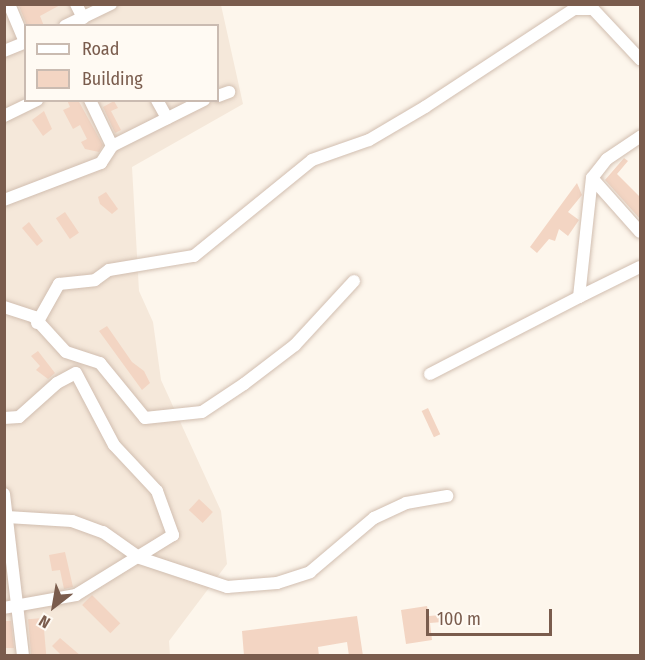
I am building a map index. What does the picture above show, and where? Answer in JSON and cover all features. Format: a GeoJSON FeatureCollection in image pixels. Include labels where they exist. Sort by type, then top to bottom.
{"type":"FeatureCollection","features":[{"type":"Feature","properties":{"kind":"street"},"geometry":{"type":"LineString","coordinates":[[9,4],[24,40]]}},
{"type":"Feature","properties":{"kind":"street"},"geometry":{"type":"LineString","coordinates":[[76,4],[83,18]]}},
{"type":"Feature","properties":{"kind":"street"},"geometry":{"type":"LineString","coordinates":[[70,24],[111,4]]}},
{"type":"Feature","properties":{"kind":"street"},"geometry":{"type":"LineString","coordinates":[[37,323],[59,284],[95,280],[109,270],[194,256],[312,160],[369,140],[424,107],[574,9],[593,9],[640,59]]}},
{"type":"Feature","properties":{"kind":"street"},"geometry":{"type":"LineString","coordinates":[[4,51],[24,42]]}},
{"type":"Feature","properties":{"kind":"street"},"geometry":{"type":"LineString","coordinates":[[4,116],[33,102]]}},
{"type":"Feature","properties":{"kind":"street"},"geometry":{"type":"LineString","coordinates":[[96,102],[112,146]]}},
{"type":"Feature","properties":{"kind":"street"},"geometry":{"type":"LineString","coordinates":[[158,102],[167,118]]}},
{"type":"Feature","properties":{"kind":"street"},"geometry":{"type":"LineString","coordinates":[[4,200],[101,163],[112,146],[199,102]]}},
{"type":"Feature","properties":{"kind":"street"},"geometry":{"type":"LineString","coordinates":[[579,297],[592,178],[607,159],[640,138]]}},
{"type":"Feature","properties":{"kind":"street"},"geometry":{"type":"LineString","coordinates":[[592,178],[640,232]]}},
{"type":"Feature","properties":{"kind":"street"},"geometry":{"type":"LineString","coordinates":[[430,374],[640,267]]}},
{"type":"Feature","properties":{"kind":"street"},"geometry":{"type":"LineString","coordinates":[[4,307],[34,318],[66,352],[100,363],[145,418],[202,412],[295,345],[354,281]]}},
{"type":"Feature","properties":{"kind":"street"},"geometry":{"type":"LineString","coordinates":[[4,418],[19,417],[57,382],[76,374],[114,445],[157,491],[173,535],[140,558],[76,595],[11,607]]}},
{"type":"Feature","properties":{"kind":"street"},"geometry":{"type":"LineString","coordinates":[[4,494],[11,607],[23,656]]}},
{"type":"Feature","properties":{"kind":"street"},"geometry":{"type":"LineString","coordinates":[[7,517],[72,521],[104,532],[140,558],[227,587],[277,583],[310,572],[375,518],[406,503],[447,496]]}},
{"type":"Feature","properties":{"kind":"shaded area"},"geometry":{"type":"Polygon","coordinates":[[[4,5],[221,5],[243,104],[132,167],[139,291],[153,322],[161,380],[221,511],[227,564],[169,641],[170,655],[5,655],[4,5]]]}},
{"type":"Feature","properties":{"kind":"building"},"geometry":{"type":"Polygon","coordinates":[[[62,4],[40,16],[43,24],[26,24],[19,6],[62,4]]]}},
{"type":"Feature","properties":{"kind":"building"},"geometry":{"type":"Polygon","coordinates":[[[68,102],[79,102],[103,145],[99,152],[85,149],[81,142],[87,139],[80,125],[73,129],[63,110],[70,107],[68,102]]]}},
{"type":"Feature","properties":{"kind":"building"},"geometry":{"type":"Polygon","coordinates":[[[115,102],[118,108],[111,111],[121,130],[115,133],[103,107],[115,102]]]}},
{"type":"Feature","properties":{"kind":"building"},"geometry":{"type":"Polygon","coordinates":[[[44,111],[52,129],[43,136],[32,120],[44,111]]]}},
{"type":"Feature","properties":{"kind":"building"},"geometry":{"type":"Polygon","coordinates":[[[624,158],[628,161],[617,174],[640,197],[640,219],[605,180],[624,158]]]}},
{"type":"Feature","properties":{"kind":"building"},"geometry":{"type":"Polygon","coordinates":[[[577,183],[582,195],[568,212],[579,220],[568,236],[559,229],[555,241],[549,239],[537,253],[530,247],[577,183]]]}},
{"type":"Feature","properties":{"kind":"building"},"geometry":{"type":"Polygon","coordinates":[[[106,192],[118,209],[112,214],[100,204],[98,197],[106,192]]]}},
{"type":"Feature","properties":{"kind":"building"},"geometry":{"type":"Polygon","coordinates":[[[65,212],[79,233],[70,239],[56,218],[65,212]]]}},
{"type":"Feature","properties":{"kind":"building"},"geometry":{"type":"Polygon","coordinates":[[[29,222],[43,241],[37,246],[22,228],[29,222]]]}},
{"type":"Feature","properties":{"kind":"building"},"geometry":{"type":"Polygon","coordinates":[[[107,326],[132,362],[144,371],[150,383],[142,390],[99,331],[107,326]]]}},
{"type":"Feature","properties":{"kind":"building"},"geometry":{"type":"Polygon","coordinates":[[[38,351],[55,373],[48,379],[36,370],[40,366],[31,356],[38,351]]]}},
{"type":"Feature","properties":{"kind":"building"},"geometry":{"type":"Polygon","coordinates":[[[428,408],[440,434],[434,437],[422,411],[428,408]]]}},
{"type":"Feature","properties":{"kind":"building"},"geometry":{"type":"Polygon","coordinates":[[[199,499],[213,512],[203,523],[189,510],[199,499]]]}},
{"type":"Feature","properties":{"kind":"building"},"geometry":{"type":"Polygon","coordinates":[[[65,552],[73,587],[64,589],[60,570],[52,571],[49,555],[65,552]]]}},
{"type":"Feature","properties":{"kind":"building"},"geometry":{"type":"Polygon","coordinates":[[[92,595],[120,623],[110,633],[82,605],[92,595]]]}},
{"type":"Feature","properties":{"kind":"building"},"geometry":{"type":"Polygon","coordinates":[[[427,606],[429,616],[441,615],[442,622],[430,623],[432,640],[406,644],[401,610],[427,606]]]}},
{"type":"Feature","properties":{"kind":"building"},"geometry":{"type":"Polygon","coordinates":[[[357,616],[363,656],[349,656],[347,642],[318,647],[319,656],[244,656],[242,631],[357,616]]]}},
{"type":"Feature","properties":{"kind":"building"},"geometry":{"type":"Polygon","coordinates":[[[43,618],[46,656],[31,656],[28,619],[43,618]]]}},
{"type":"Feature","properties":{"kind":"building"},"geometry":{"type":"Polygon","coordinates":[[[4,621],[11,621],[14,648],[4,648],[4,621]]]}},
{"type":"Feature","properties":{"kind":"building"},"geometry":{"type":"Polygon","coordinates":[[[60,638],[81,656],[62,656],[52,646],[60,638]]]}}]}
